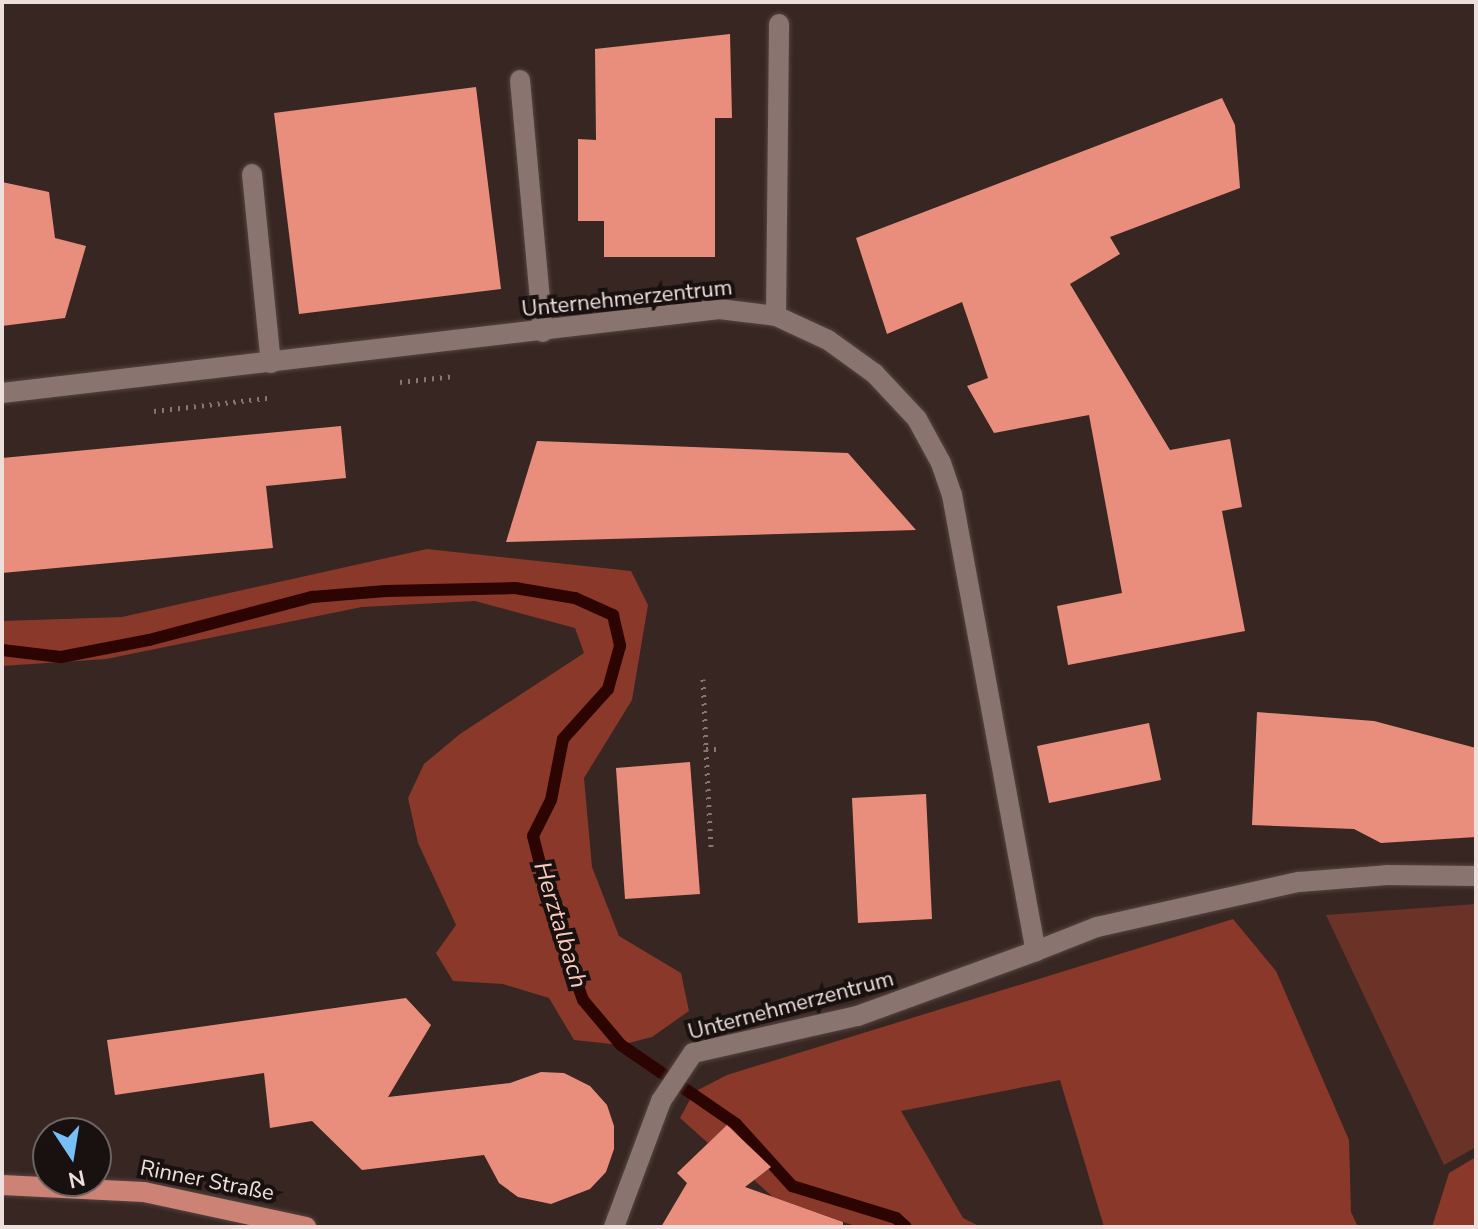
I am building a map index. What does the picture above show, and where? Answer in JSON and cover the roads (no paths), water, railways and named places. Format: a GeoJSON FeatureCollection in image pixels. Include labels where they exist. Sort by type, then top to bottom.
{"type":"FeatureCollection","features":[{"type":"Feature","properties":{"kind":"main road","name":"Rinner Straße"},"geometry":{"type":"LineString","coordinates":[[2,1185],[144,1192],[306,1227]]}},
{"type":"Feature","properties":{"kind":"lane"},"geometry":{"type":"LineString","coordinates":[[776,316],[779,24]]}},
{"type":"Feature","properties":{"kind":"lane"},"geometry":{"type":"LineString","coordinates":[[520,80],[543,332]]}},
{"type":"Feature","properties":{"kind":"lane"},"geometry":{"type":"LineString","coordinates":[[252,174],[271,363]]}},
{"type":"Feature","properties":{"kind":"lane","name":"Unternehmerzentrum"},"geometry":{"type":"LineString","coordinates":[[2,393],[719,309],[776,316],[828,340],[874,373],[917,419],[941,463],[960,533],[1036,951]]}},
{"type":"Feature","properties":{"kind":"lane","name":"Unternehmerzentrum"},"geometry":{"type":"LineString","coordinates":[[614,1227],[661,1101],[681,1065],[693,1053],[897,1004],[1097,927],[1299,882],[1387,875],[1476,876]]}},
{"type":"Feature","properties":{"kind":"waterway","name":"Herztalbach"},"geometry":{"type":"LineString","coordinates":[[2,650],[61,657],[149,640],[312,597],[386,591],[515,588],[575,598],[613,615],[620,646],[608,689],[563,739],[551,800],[533,836],[555,923],[583,1000],[621,1045],[736,1124],[792,1186],[896,1218],[906,1227]]}}]}
